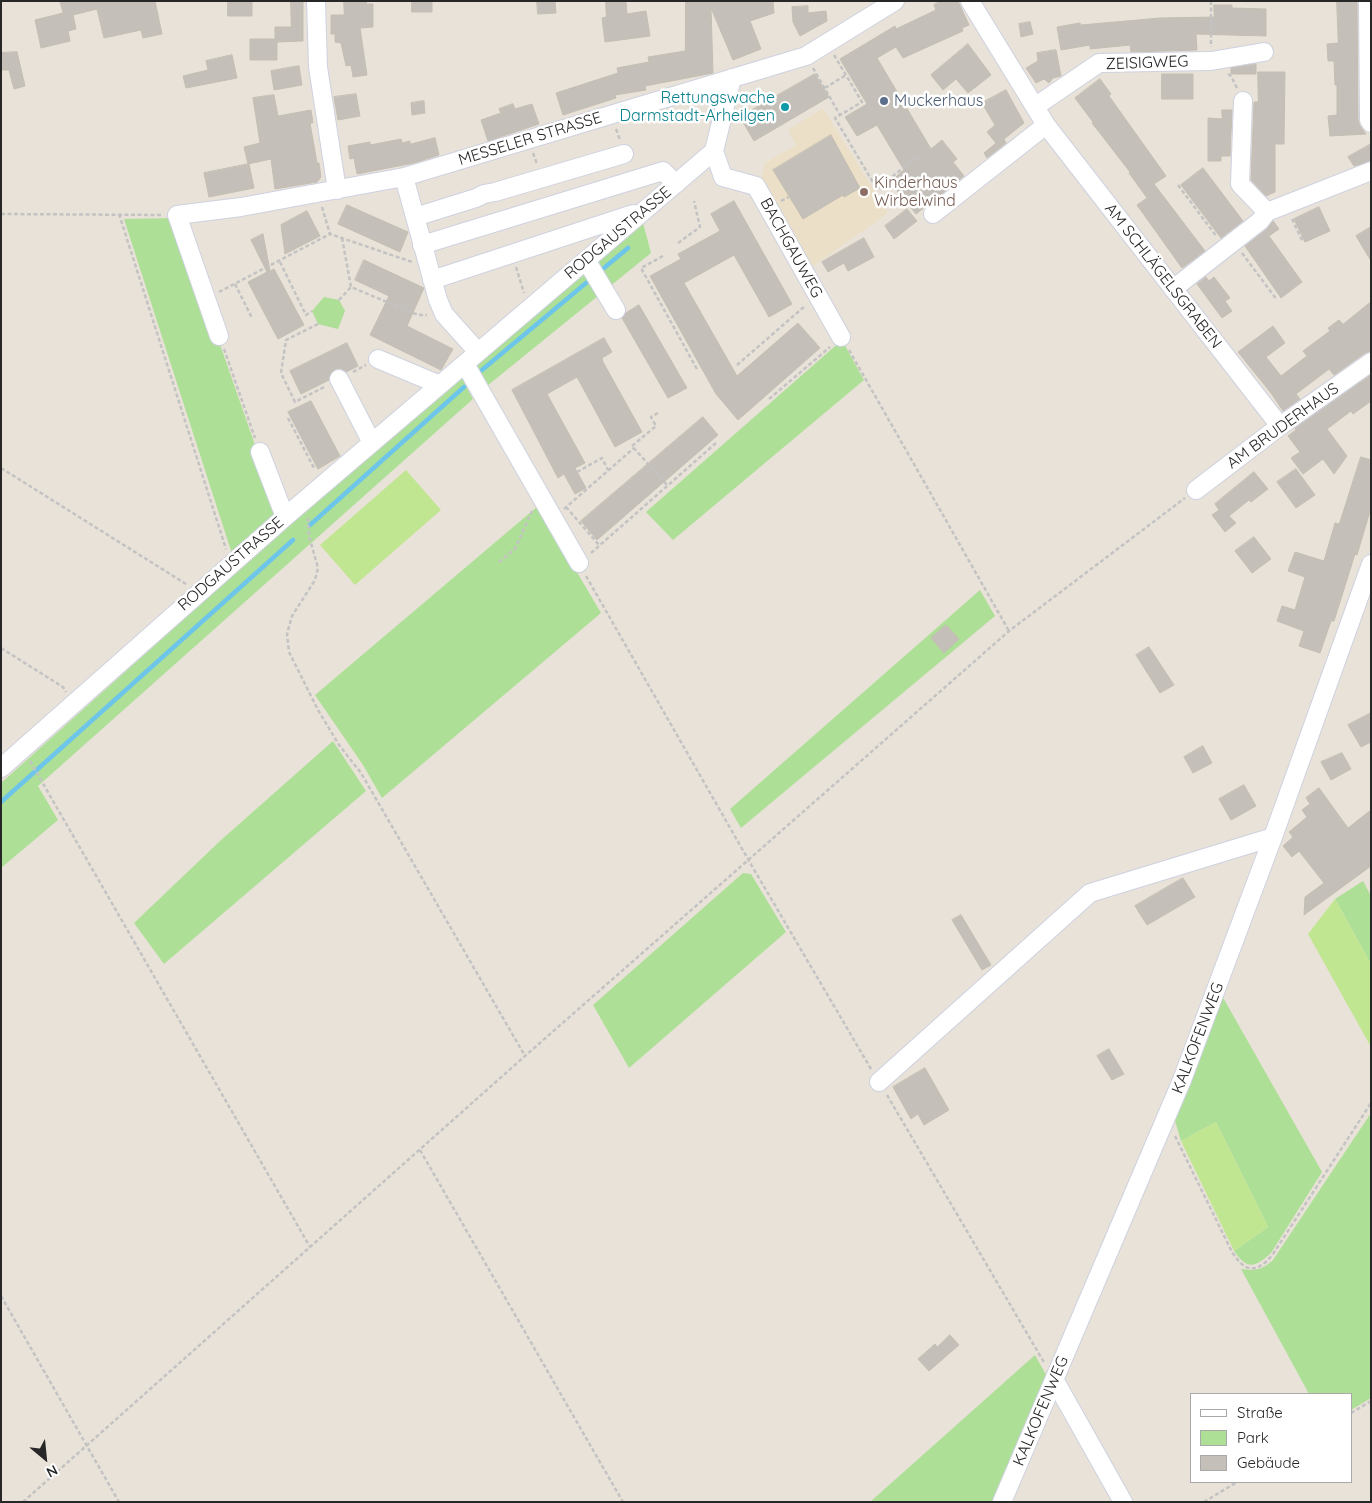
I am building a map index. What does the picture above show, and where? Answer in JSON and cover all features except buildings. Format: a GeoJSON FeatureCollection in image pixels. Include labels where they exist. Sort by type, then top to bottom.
{"type":"FeatureCollection","features":[{"type":"Feature","properties":{"kind":"street"},"geometry":{"type":"LineString","coordinates":[[316,1],[318,67],[337,190]]}},
{"type":"Feature","properties":{"kind":"street","name":"MESSELER STRASSE"},"geometry":{"type":"LineString","coordinates":[[177,215],[242,207],[404,177],[806,56],[895,1]]}},
{"type":"Feature","properties":{"kind":"street","name":"AM SCHLÄGELSGRABEN"},"geometry":{"type":"LineString","coordinates":[[970,1],[1046,125],[1280,426]]}},
{"type":"Feature","properties":{"kind":"street"},"geometry":{"type":"LineString","coordinates":[[1368,1],[1369,120],[1371,122]]}},
{"type":"Feature","properties":{"kind":"street","name":"ZEISIGWEG"},"geometry":{"type":"LineString","coordinates":[[1036,106],[1099,63],[1211,61],[1264,52]]}},
{"type":"Feature","properties":{"kind":"street"},"geometry":{"type":"LineString","coordinates":[[714,151],[732,78]]}},
{"type":"Feature","properties":{"kind":"street"},"geometry":{"type":"LineString","coordinates":[[1242,101],[1240,184],[1267,212]]}},
{"type":"Feature","properties":{"kind":"street"},"geometry":{"type":"LineString","coordinates":[[933,214],[1046,125]]}},
{"type":"Feature","properties":{"kind":"street","name":"RODGAUSTRASSE"},"geometry":{"type":"LineString","coordinates":[[1,768],[285,517],[714,151]]}},
{"type":"Feature","properties":{"kind":"street","name":"BACHGAUWEG"},"geometry":{"type":"LineString","coordinates":[[714,151],[723,177],[756,186],[841,337]]}},
{"type":"Feature","properties":{"kind":"street"},"geometry":{"type":"LineString","coordinates":[[415,217],[484,194],[624,154]]}},
{"type":"Feature","properties":{"kind":"street"},"geometry":{"type":"LineString","coordinates":[[422,245],[662,171],[676,184]]}},
{"type":"Feature","properties":{"kind":"street"},"geometry":{"type":"LineString","coordinates":[[1173,289],[1260,221],[1267,212],[1371,171]]}},
{"type":"Feature","properties":{"kind":"street"},"geometry":{"type":"LineString","coordinates":[[404,177],[430,274],[444,314],[471,358],[539,493],[560,512],[579,563]]}},
{"type":"Feature","properties":{"kind":"street"},"geometry":{"type":"LineString","coordinates":[[430,274],[511,254],[643,211]]}},
{"type":"Feature","properties":{"kind":"street"},"geometry":{"type":"LineString","coordinates":[[177,215],[219,336]]}},
{"type":"Feature","properties":{"kind":"street"},"geometry":{"type":"LineString","coordinates":[[586,260],[616,310]]}},
{"type":"Feature","properties":{"kind":"street"},"geometry":{"type":"LineString","coordinates":[[378,359],[440,385]]}},
{"type":"Feature","properties":{"kind":"street","name":"AM BRUDERHAUS"},"geometry":{"type":"LineString","coordinates":[[1196,490],[1280,426],[1371,362]]}},
{"type":"Feature","properties":{"kind":"street"},"geometry":{"type":"LineString","coordinates":[[340,379],[372,443]]}},
{"type":"Feature","properties":{"kind":"street"},"geometry":{"type":"LineString","coordinates":[[260,452],[285,517]]}},
{"type":"Feature","properties":{"kind":"street","name":"KALKOFENWEG"},"geometry":{"type":"LineString","coordinates":[[1002,1502],[1182,1080],[1369,573]]}},
{"type":"Feature","properties":{"kind":"street"},"geometry":{"type":"LineString","coordinates":[[879,1082],[1090,893],[1273,837]]}},
{"type":"Feature","properties":{"kind":"street"},"geometry":{"type":"LineString","coordinates":[[1055,1381],[1123,1502]]}},
{"type":"Feature","properties":{"kind":"path","name":"ZEISIGWEG"},"geometry":{"type":"LineString","coordinates":[[1211,1],[1211,61]]}},
{"type":"Feature","properties":{"kind":"path"},"geometry":{"type":"LineString","coordinates":[[828,43],[862,99],[862,102],[835,118],[878,189],[918,156]]}},
{"type":"Feature","properties":{"kind":"path"},"geometry":{"type":"LineString","coordinates":[[806,56],[840,114]]}},
{"type":"Feature","properties":{"kind":"path"},"geometry":{"type":"LineString","coordinates":[[1211,61],[1231,76],[1242,101]]}},
{"type":"Feature","properties":{"kind":"path"},"geometry":{"type":"LineString","coordinates":[[824,88],[846,75]]}},
{"type":"Feature","properties":{"kind":"path"},"geometry":{"type":"LineString","coordinates":[[611,114],[624,154]]}},
{"type":"Feature","properties":{"kind":"path"},"geometry":{"type":"LineString","coordinates":[[1178,185],[1277,300]]}},
{"type":"Feature","properties":{"kind":"path"},"geometry":{"type":"LineString","coordinates":[[319,193],[330,234]]}},
{"type":"Feature","properties":{"kind":"path"},"geometry":{"type":"LineString","coordinates":[[678,243],[700,227],[694,201]]}},
{"type":"Feature","properties":{"kind":"path"},"geometry":{"type":"LineString","coordinates":[[1284,205],[1303,242]]}},
{"type":"Feature","properties":{"kind":"path"},"geometry":{"type":"LineString","coordinates":[[1,214],[177,215]]}},
{"type":"Feature","properties":{"kind":"path"},"geometry":{"type":"LineString","coordinates":[[120,214],[231,564]]}},
{"type":"Feature","properties":{"kind":"path"},"geometry":{"type":"LineString","coordinates":[[252,318],[234,284],[280,262],[330,234],[430,274]]}},
{"type":"Feature","properties":{"kind":"path"},"geometry":{"type":"LineString","coordinates":[[342,238],[351,287]]}},
{"type":"Feature","properties":{"kind":"path"},"geometry":{"type":"LineString","coordinates":[[511,254],[530,308]]}},
{"type":"Feature","properties":{"kind":"path"},"geometry":{"type":"LineString","coordinates":[[663,256],[641,268],[698,372]]}},
{"type":"Feature","properties":{"kind":"path"},"geometry":{"type":"LineString","coordinates":[[280,262],[306,314],[312,311]]}},
{"type":"Feature","properties":{"kind":"path"},"geometry":{"type":"LineString","coordinates":[[339,300],[351,287]]}},
{"type":"Feature","properties":{"kind":"path"},"geometry":{"type":"LineString","coordinates":[[351,287],[418,315],[444,314]]}},
{"type":"Feature","properties":{"kind":"path"},"geometry":{"type":"LineString","coordinates":[[737,365],[818,295]]}},
{"type":"Feature","properties":{"kind":"path"},"geometry":{"type":"LineString","coordinates":[[318,324],[286,340],[281,372],[294,402],[378,359]]}},
{"type":"Feature","properties":{"kind":"path"},"geometry":{"type":"LineString","coordinates":[[219,336],[260,452]]}},
{"type":"Feature","properties":{"kind":"path"},"geometry":{"type":"LineString","coordinates":[[769,399],[841,337],[1009,631]]}},
{"type":"Feature","properties":{"kind":"path"},"geometry":{"type":"LineString","coordinates":[[599,545],[560,512],[634,448],[632,446],[656,426],[651,417],[658,413]]}},
{"type":"Feature","properties":{"kind":"path"},"geometry":{"type":"LineString","coordinates":[[288,418],[323,485]]}},
{"type":"Feature","properties":{"kind":"path"},"geometry":{"type":"LineString","coordinates":[[716,443],[579,563],[749,861],[1055,1381]]}},
{"type":"Feature","properties":{"kind":"path"},"geometry":{"type":"LineString","coordinates":[[634,448],[668,485]]}},
{"type":"Feature","properties":{"kind":"path"},"geometry":{"type":"LineString","coordinates":[[577,472],[602,458],[608,470]]}},
{"type":"Feature","properties":{"kind":"path"},"geometry":{"type":"LineString","coordinates":[[1,468],[200,592]]}},
{"type":"Feature","properties":{"kind":"path"},"geometry":{"type":"LineString","coordinates":[[23,1502],[525,1056],[1009,631],[1196,490]]}},
{"type":"Feature","properties":{"kind":"path"},"geometry":{"type":"LineString","coordinates":[[499,562],[515,549],[539,493]]}},
{"type":"Feature","properties":{"kind":"path"},"geometry":{"type":"LineString","coordinates":[[307,499],[308,536],[318,568],[315,580],[292,616],[287,634],[289,652],[318,710],[340,745],[361,773],[525,1056]]}},
{"type":"Feature","properties":{"kind":"path"},"geometry":{"type":"LineString","coordinates":[[1,648],[63,687],[75,702]]}},
{"type":"Feature","properties":{"kind":"path"},"geometry":{"type":"LineString","coordinates":[[33,766],[310,1247]]}},
{"type":"Feature","properties":{"kind":"path"},"geometry":{"type":"LineString","coordinates":[[1162,1126],[1174,1133],[1236,1259],[1241,1265],[1253,1268],[1267,1262],[1273,1254],[1371,1103]]}},
{"type":"Feature","properties":{"kind":"path"},"geometry":{"type":"LineString","coordinates":[[420,1150],[623,1502]]}},
{"type":"Feature","properties":{"kind":"path"},"geometry":{"type":"LineString","coordinates":[[1,1296],[119,1502]]}},
{"type":"Feature","properties":{"kind":"path"},"geometry":{"type":"LineString","coordinates":[[1352,1412],[1371,1401]]}},
{"type":"Feature","properties":{"kind":"path"},"geometry":{"type":"LineString","coordinates":[[1204,1502],[1235,1483]]}},
{"type":"Feature","properties":{"kind":"shaded area","name":"Kinderhaus Wirbelwind"},"geometry":{"type":"Polygon","coordinates":[[[823,108],[888,213],[809,269],[760,183],[765,163],[796,145],[788,130],[823,108]],[[831,135],[773,170],[803,219],[837,199],[823,175],[846,161],[831,135]]]}},
{"type":"Feature","properties":{"kind":"green space"},"geometry":{"type":"Polygon","coordinates":[[[176,218],[279,514],[233,557],[124,219],[176,218]]]}},
{"type":"Feature","properties":{"kind":"green space"},"geometry":{"type":"Polygon","coordinates":[[[642,219],[651,253],[487,386],[474,362],[642,219]]]}},
{"type":"Feature","properties":{"kind":"green space"},"geometry":{"type":"Polygon","coordinates":[[[324,297],[339,300],[345,311],[338,329],[318,324],[312,311],[324,297]]]}},
{"type":"Feature","properties":{"kind":"green space"},"geometry":{"type":"Polygon","coordinates":[[[842,340],[864,380],[673,540],[646,512],[842,340]]]}},
{"type":"Feature","properties":{"kind":"green space"},"geometry":{"type":"Polygon","coordinates":[[[459,373],[473,399],[38,786],[58,820],[1,868],[1,783],[459,373]]]}},
{"type":"Feature","properties":{"kind":"green space"},"geometry":{"type":"Polygon","coordinates":[[[406,470],[441,510],[355,585],[320,545],[406,470]]]}},
{"type":"Feature","properties":{"kind":"green space"},"geometry":{"type":"Polygon","coordinates":[[[538,506],[601,613],[382,798],[363,765],[315,695],[538,506]]]}},
{"type":"Feature","properties":{"kind":"green space"},"geometry":{"type":"Polygon","coordinates":[[[980,590],[995,616],[741,828],[730,809],[980,590]]]}},
{"type":"Feature","properties":{"kind":"green space"},"geometry":{"type":"Polygon","coordinates":[[[333,741],[366,791],[164,964],[134,923],[220,841],[333,741]]]}},
{"type":"Feature","properties":{"kind":"green space"},"geometry":{"type":"Polygon","coordinates":[[[743,873],[751,874],[786,932],[629,1068],[593,1005],[743,873]]]}},
{"type":"Feature","properties":{"kind":"green space"},"geometry":{"type":"Polygon","coordinates":[[[1363,881],[1371,896],[1371,964],[1335,899],[1363,881]]]}},
{"type":"Feature","properties":{"kind":"green space"},"geometry":{"type":"Polygon","coordinates":[[[1335,899],[1371,964],[1371,1047],[1308,934],[1335,899]]]}},
{"type":"Feature","properties":{"kind":"green space"},"geometry":{"type":"Polygon","coordinates":[[[1221,994],[1322,1172],[1271,1253],[1252,1265],[1243,1262],[1234,1251],[1268,1227],[1216,1122],[1181,1141],[1175,1121],[1221,994]]]}},
{"type":"Feature","properties":{"kind":"green space"},"geometry":{"type":"Polygon","coordinates":[[[1371,1113],[1371,1398],[1352,1409],[1352,1393],[1308,1393],[1241,1269],[1258,1269],[1273,1260],[1371,1113]]]}},
{"type":"Feature","properties":{"kind":"green space"},"geometry":{"type":"Polygon","coordinates":[[[1216,1122],[1268,1227],[1234,1251],[1181,1141],[1216,1122]]]}},
{"type":"Feature","properties":{"kind":"green space"},"geometry":{"type":"Polygon","coordinates":[[[1035,1355],[1049,1380],[996,1502],[870,1502],[1035,1355]]]}},
{"type":"Feature","properties":{"kind":"waterway"},"geometry":{"type":"LineString","coordinates":[[604,268],[628,248]]}},
{"type":"Feature","properties":{"kind":"waterway"},"geometry":{"type":"LineString","coordinates":[[482,370],[586,283]]}},
{"type":"Feature","properties":{"kind":"waterway"},"geometry":{"type":"LineString","coordinates":[[310,525],[464,387]]}},
{"type":"Feature","properties":{"kind":"waterway"},"geometry":{"type":"LineString","coordinates":[[1,802],[293,540]]}},
{"type":"Feature","properties":{"kind":"place","name":"Muckerhaus"},"geometry":{"type":"Point","coordinates":[884,101]}},
{"type":"Feature","properties":{"kind":"place","name":"Rettungswache Darmstadt-Arheilgen"},"geometry":{"type":"Point","coordinates":[785,107]}},
{"type":"Feature","properties":{"kind":"place","name":"Kinderhaus Wirbelwind"},"geometry":{"type":"Point","coordinates":[864,192]}}]}
